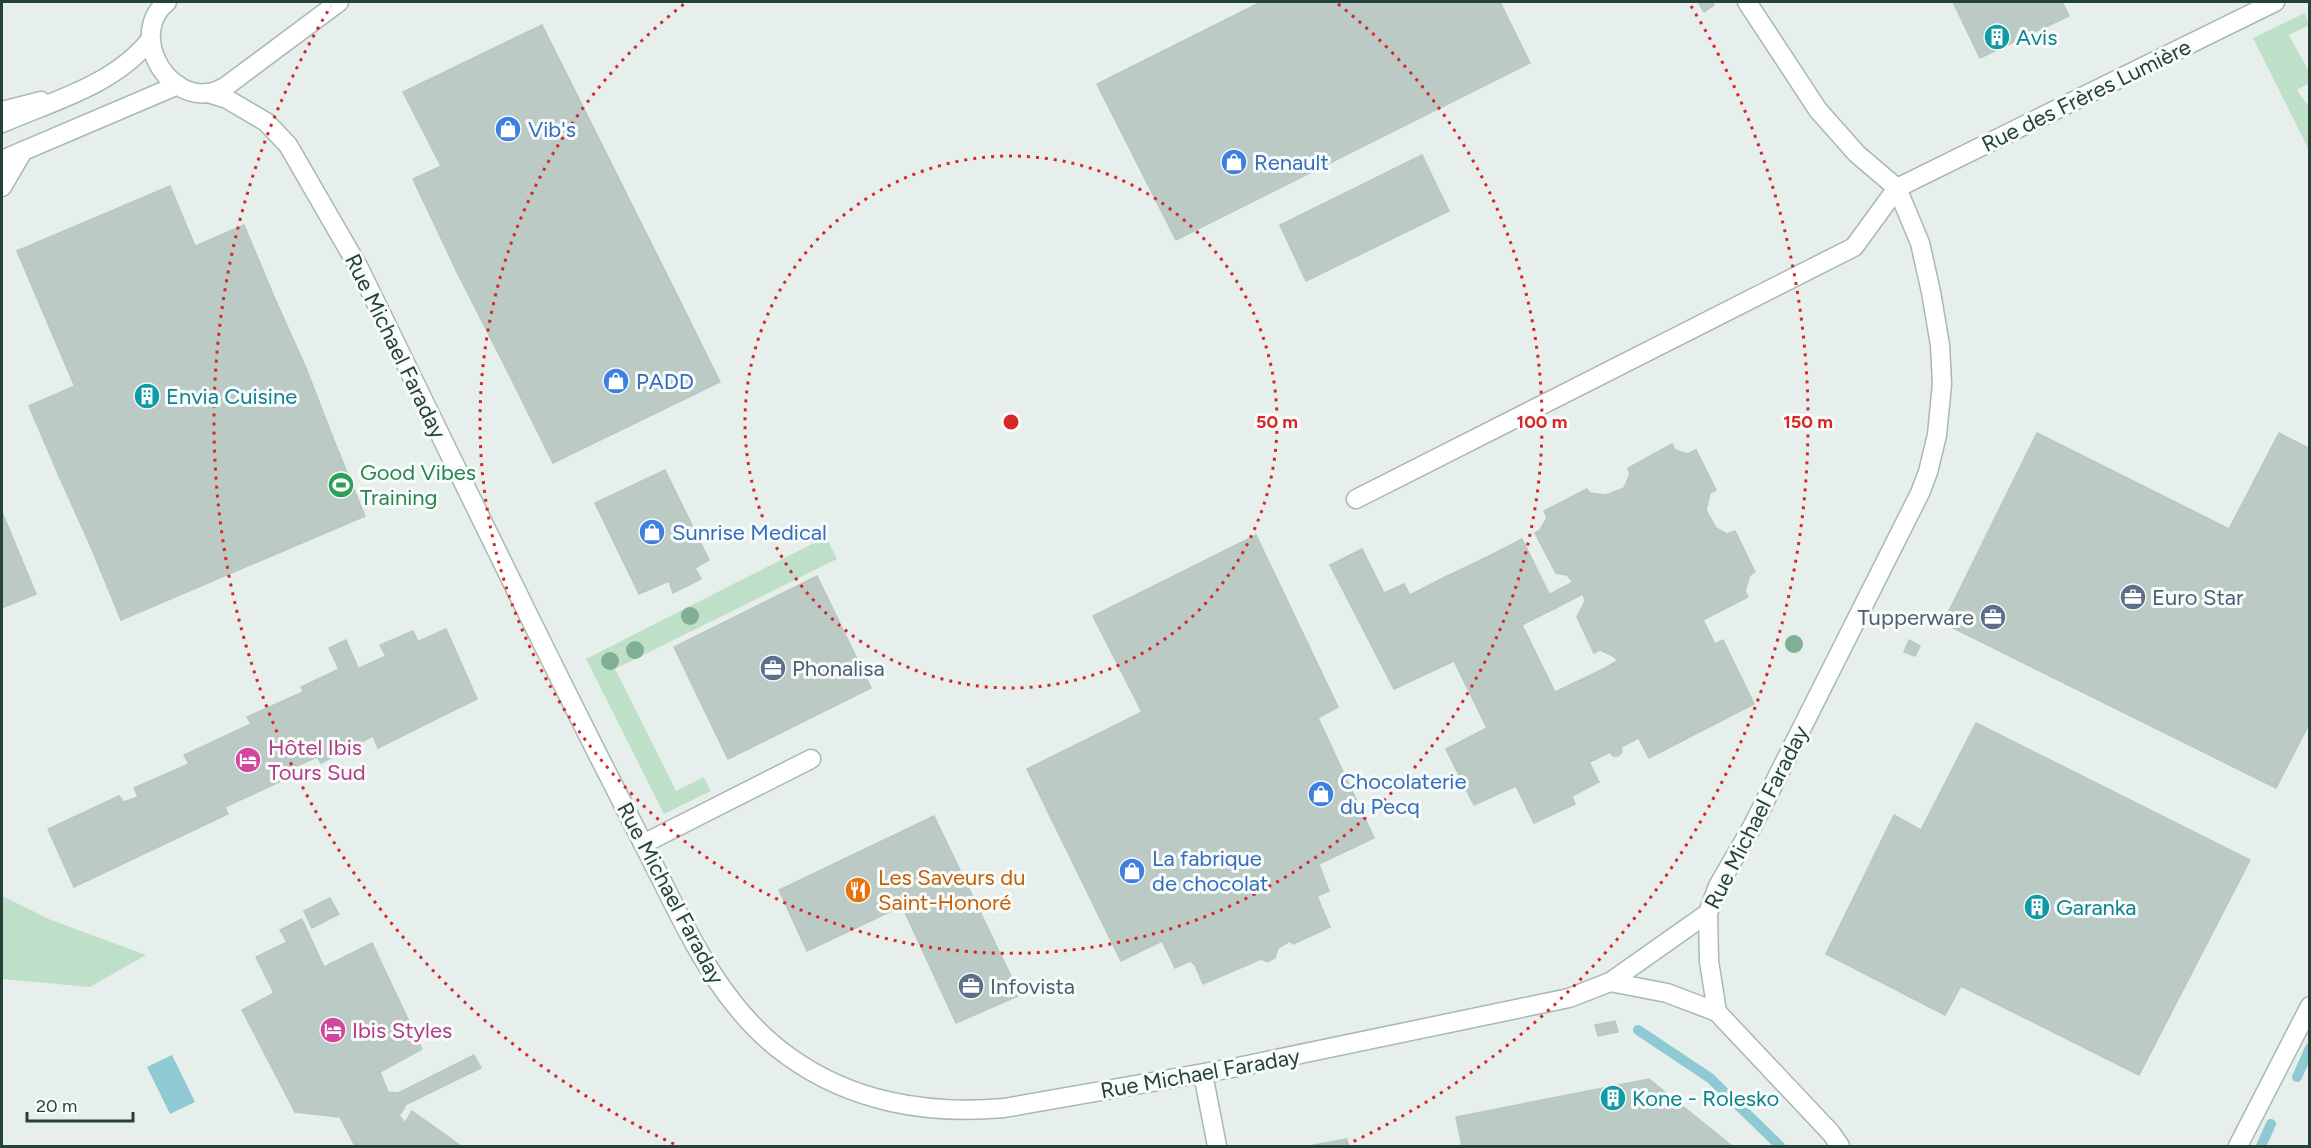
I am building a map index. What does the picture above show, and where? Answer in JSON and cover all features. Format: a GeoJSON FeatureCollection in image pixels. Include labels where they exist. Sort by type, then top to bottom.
{"type":"FeatureCollection","features":[{"type":"Feature","properties":{"kind":"street"},"geometry":{"type":"LineString","coordinates":[[2,160],[178,85],[164,73],[154,58],[150,40],[153,17],[167,2]]}},
{"type":"Feature","properties":{"kind":"street"},"geometry":{"type":"LineString","coordinates":[[208,93],[225,87],[339,2]]}},
{"type":"Feature","properties":{"kind":"street","name":"Rue Michael Faraday"},"geometry":{"type":"LineString","coordinates":[[178,85],[192,92],[208,93],[227,99],[266,122],[288,145],[359,268],[643,844],[694,945],[720,987],[756,1028],[788,1056],[834,1083],[891,1102],[942,1110],[971,1111],[1004,1108],[1203,1074],[1569,998],[1610,982],[1708,914],[1718,886],[1752,827],[1920,493],[1931,462],[1942,400],[1940,345],[1931,292],[1920,243],[1897,188],[1857,154],[1818,110],[1747,2]]}},
{"type":"Feature","properties":{"kind":"street","name":"Rue des Frères Lumière"},"geometry":{"type":"LineString","coordinates":[[1897,188],[2275,2]]}},
{"type":"Feature","properties":{"kind":"street"},"geometry":{"type":"LineString","coordinates":[[2,123],[69,95],[123,67],[137,56],[150,40]]}},
{"type":"Feature","properties":{"kind":"street"},"geometry":{"type":"LineString","coordinates":[[2,111],[69,95]]}},
{"type":"Feature","properties":{"kind":"street"},"geometry":{"type":"LineString","coordinates":[[2,187],[23,151]]}},
{"type":"Feature","properties":{"kind":"street"},"geometry":{"type":"LineString","coordinates":[[1356,499],[1854,247],[1897,188]]}},
{"type":"Feature","properties":{"kind":"street"},"geometry":{"type":"LineString","coordinates":[[643,844],[811,759]]}},
{"type":"Feature","properties":{"kind":"street"},"geometry":{"type":"LineString","coordinates":[[1708,914],[1709,961],[1717,1012]]}},
{"type":"Feature","properties":{"kind":"street"},"geometry":{"type":"LineString","coordinates":[[1610,982],[1667,993],[1717,1012],[1823,1124],[1840,1146]]}},
{"type":"Feature","properties":{"kind":"street"},"geometry":{"type":"LineString","coordinates":[[2238,1146],[2310,1006]]}},
{"type":"Feature","properties":{"kind":"street"},"geometry":{"type":"LineString","coordinates":[[1203,1074],[1217,1146]]}},
{"type":"Feature","properties":{"kind":"green space"},"geometry":{"type":"Polygon","coordinates":[[[2305,13],[2309,25],[2289,35],[2309,72],[2309,83],[2297,90],[2309,107],[2309,150],[2253,38],[2305,13]]]}},
{"type":"Feature","properties":{"kind":"green space"},"geometry":{"type":"Polygon","coordinates":[[[826,537],[837,559],[615,669],[676,791],[704,777],[711,791],[664,814],[586,659],[826,537]]]}},
{"type":"Feature","properties":{"kind":"green space"},"geometry":{"type":"Polygon","coordinates":[[[2,896],[51,920],[146,955],[90,987],[2,979],[2,896]]]}},
{"type":"Feature","properties":{"kind":"water"},"geometry":{"type":"Polygon","coordinates":[[[172,1055],[195,1102],[170,1114],[147,1067],[172,1055]]]}},
{"type":"Feature","properties":{"kind":"building","name":"Renault"},"geometry":{"type":"Polygon","coordinates":[[[1261,2],[1500,2],[1530,63],[1176,240],[1097,84],[1261,2]]]}},
{"type":"Feature","properties":{"kind":"building"},"geometry":{"type":"Polygon","coordinates":[[[1698,2],[1712,2],[1714,5],[1704,12],[1698,2]]]}},
{"type":"Feature","properties":{"kind":"building","name":"Avis"},"geometry":{"type":"Polygon","coordinates":[[[1953,2],[2062,2],[2069,16],[1980,58],[1953,2]]]}},
{"type":"Feature","properties":{"kind":"building","name":"Vib's"},"geometry":{"type":"Polygon","coordinates":[[[542,25],[623,187],[456,270],[413,179],[441,166],[403,92],[542,25]]]}},
{"type":"Feature","properties":{"kind":"building"},"geometry":{"type":"Polygon","coordinates":[[[1422,155],[1449,211],[1306,281],[1280,225],[1422,155]]]}},
{"type":"Feature","properties":{"kind":"building"},"geometry":{"type":"Polygon","coordinates":[[[170,186],[195,246],[75,387],[17,251],[170,186]]]}},
{"type":"Feature","properties":{"kind":"building"},"geometry":{"type":"Polygon","coordinates":[[[623,187],[678,297],[512,380],[456,270],[623,187]]]}},
{"type":"Feature","properties":{"kind":"building"},"geometry":{"type":"Polygon","coordinates":[[[244,225],[275,299],[75,387],[195,246],[244,225]]]}},
{"type":"Feature","properties":{"kind":"building","name":"PADD"},"geometry":{"type":"Polygon","coordinates":[[[678,297],[720,382],[553,463],[512,380],[678,297]]]}},
{"type":"Feature","properties":{"kind":"building","name":"Envia Cuisine"},"geometry":{"type":"Polygon","coordinates":[[[275,299],[306,368],[59,476],[29,406],[275,299]]]}},
{"type":"Feature","properties":{"kind":"building"},"geometry":{"type":"Polygon","coordinates":[[[306,368],[335,443],[91,547],[59,476],[306,368]]]}},
{"type":"Feature","properties":{"kind":"building","name":"Euro Star"},"geometry":{"type":"Polygon","coordinates":[[[2037,433],[2229,529],[2279,433],[2310,449],[2310,722],[2276,788],[1943,623],[2037,433]]]}},
{"type":"Feature","properties":{"kind":"building"},"geometry":{"type":"Polygon","coordinates":[[[335,443],[365,516],[121,620],[91,547],[335,443]]]}},
{"type":"Feature","properties":{"kind":"building"},"geometry":{"type":"Polygon","coordinates":[[[1672,444],[1675,450],[1688,454],[1696,450],[1716,490],[1710,493],[1706,510],[1716,528],[1727,534],[1735,531],[1755,572],[1750,575],[1745,591],[1748,597],[1703,620],[1715,644],[1723,640],[1754,704],[1649,758],[1603,669],[1617,661],[1615,657],[1600,650],[1594,653],[1577,617],[1585,601],[1583,594],[1567,575],[1556,573],[1535,533],[1540,530],[1547,518],[1544,511],[1587,489],[1590,493],[1606,495],[1624,488],[1630,474],[1628,468],[1672,444]]]}},
{"type":"Feature","properties":{"kind":"building","name":"Sunrise Medical"},"geometry":{"type":"Polygon","coordinates":[[[665,470],[709,560],[695,568],[701,579],[673,593],[669,581],[639,594],[595,503],[665,470]]]}},
{"type":"Feature","properties":{"kind":"building"},"geometry":{"type":"Polygon","coordinates":[[[2,512],[36,594],[2,608],[2,512]]]}},
{"type":"Feature","properties":{"kind":"building"},"geometry":{"type":"Polygon","coordinates":[[[1256,535],[1338,707],[1318,718],[1374,838],[1319,864],[1329,891],[1317,896],[1330,927],[1293,944],[1290,941],[1278,948],[1275,958],[1267,962],[1261,959],[1203,984],[1195,965],[1190,961],[1175,968],[1162,941],[1121,961],[1027,769],[1142,712],[1093,616],[1256,535]]]}},
{"type":"Feature","properties":{"kind":"building"},"geometry":{"type":"Polygon","coordinates":[[[1522,539],[1556,608],[1522,625],[1599,782],[1572,796],[1575,804],[1534,823],[1516,786],[1474,805],[1446,749],[1487,728],[1454,661],[1394,689],[1330,565],[1362,549],[1384,593],[1404,584],[1410,595],[1445,577],[1451,589],[1493,567],[1487,557],[1522,539]]]}},
{"type":"Feature","properties":{"kind":"building"},"geometry":{"type":"Polygon","coordinates":[[[1487,557],[1493,567],[1451,589],[1445,577],[1487,557]]]}},
{"type":"Feature","properties":{"kind":"building","name":"Phonalisa"},"geometry":{"type":"Polygon","coordinates":[[[817,576],[871,688],[728,759],[674,647],[817,576]]]}},
{"type":"Feature","properties":{"kind":"building"},"geometry":{"type":"Polygon","coordinates":[[[1573,582],[1583,594],[1556,608],[1550,594],[1573,582]]]}},
{"type":"Feature","properties":{"kind":"building","name":"Hôtel Ibis Tours Sud"},"geometry":{"type":"Polygon","coordinates":[[[446,629],[477,699],[378,748],[373,736],[321,763],[317,757],[290,769],[292,776],[225,807],[228,814],[74,887],[48,829],[119,796],[124,802],[138,797],[134,788],[189,764],[184,755],[251,724],[247,717],[303,692],[301,687],[343,667],[346,674],[446,629]]]}},
{"type":"Feature","properties":{"kind":"building"},"geometry":{"type":"Polygon","coordinates":[[[413,631],[418,642],[386,656],[380,645],[413,631]]]}},
{"type":"Feature","properties":{"kind":"building"},"geometry":{"type":"Polygon","coordinates":[[[346,640],[358,668],[346,674],[343,667],[339,669],[329,648],[346,640]]]}},
{"type":"Feature","properties":{"kind":"building"},"geometry":{"type":"Polygon","coordinates":[[[1909,640],[1920,646],[1915,656],[1904,652],[1909,640]]]}},
{"type":"Feature","properties":{"kind":"building"},"geometry":{"type":"Polygon","coordinates":[[[1603,669],[1639,738],[1621,747],[1622,752],[1618,756],[1613,756],[1610,752],[1590,762],[1555,692],[1603,669]]]}},
{"type":"Feature","properties":{"kind":"building","name":"Garanka"},"geometry":{"type":"Polygon","coordinates":[[[1976,723],[2250,860],[2139,1075],[1961,986],[1945,1015],[1826,954],[1894,815],[1921,830],[1976,723]]]}},
{"type":"Feature","properties":{"kind":"building"},"geometry":{"type":"Polygon","coordinates":[[[934,816],[1020,995],[956,1023],[902,906],[807,951],[779,890],[934,816]]]}},
{"type":"Feature","properties":{"kind":"building"},"geometry":{"type":"Polygon","coordinates":[[[330,898],[339,914],[312,928],[304,911],[330,898]]]}},
{"type":"Feature","properties":{"kind":"building","name":"Ibis Styles"},"geometry":{"type":"Polygon","coordinates":[[[302,919],[324,967],[372,943],[422,1049],[380,1072],[388,1092],[398,1093],[405,1105],[399,1115],[405,1123],[412,1111],[461,1146],[355,1146],[340,1117],[295,1112],[242,1010],[274,993],[256,957],[287,942],[280,930],[302,919]]]}},
{"type":"Feature","properties":{"kind":"building"},"geometry":{"type":"Polygon","coordinates":[[[1615,1021],[1618,1032],[1598,1036],[1595,1025],[1615,1021]]]}},
{"type":"Feature","properties":{"kind":"building"},"geometry":{"type":"Polygon","coordinates":[[[474,1055],[481,1068],[405,1105],[398,1093],[474,1055]]]}},
{"type":"Feature","properties":{"kind":"building","name":"Kone - Rolesko"},"geometry":{"type":"Polygon","coordinates":[[[1649,1079],[1732,1146],[1462,1146],[1456,1117],[1649,1079]]]}},
{"type":"Feature","properties":{"kind":"building"},"geometry":{"type":"Polygon","coordinates":[[[1347,1139],[1348,1146],[1309,1146],[1347,1139]]]}},
{"type":"Feature","properties":{"kind":"waterway"},"geometry":{"type":"LineString","coordinates":[[1638,1030],[1710,1078],[1780,1146]]}},
{"type":"Feature","properties":{"kind":"waterway"},"geometry":{"type":"LineString","coordinates":[[2297,1077],[2310,1048]]}},
{"type":"Feature","properties":{"kind":"waterway"},"geometry":{"type":"LineString","coordinates":[[2261,1146],[2271,1124]]}},
{"type":"Feature","properties":{"kind":"place","name":"Avis"},"geometry":{"type":"Point","coordinates":[1997,37]}},
{"type":"Feature","properties":{"kind":"place","name":"Vib's"},"geometry":{"type":"Point","coordinates":[508,129]}},
{"type":"Feature","properties":{"kind":"place","name":"Renault"},"geometry":{"type":"Point","coordinates":[1234,162]}},
{"type":"Feature","properties":{"kind":"place","name":"PADD"},"geometry":{"type":"Point","coordinates":[616,381]}},
{"type":"Feature","properties":{"kind":"place","name":"Envia Cuisine"},"geometry":{"type":"Point","coordinates":[147,396]}},
{"type":"Feature","properties":{"kind":"place","name":"Good Vibes Training"},"geometry":{"type":"Point","coordinates":[341,485]}},
{"type":"Feature","properties":{"kind":"place","name":"Sunrise Medical"},"geometry":{"type":"Point","coordinates":[652,532]}},
{"type":"Feature","properties":{"kind":"place","name":"Euro Star"},"geometry":{"type":"Point","coordinates":[2133,597]}},
{"type":"Feature","properties":{"kind":"place","name":"Tupperware"},"geometry":{"type":"Point","coordinates":[1993,617]}},
{"type":"Feature","properties":{"kind":"place","name":"Phonalisa"},"geometry":{"type":"Point","coordinates":[773,668]}},
{"type":"Feature","properties":{"kind":"place","name":"Hôtel Ibis Tours Sud"},"geometry":{"type":"Point","coordinates":[248,760]}},
{"type":"Feature","properties":{"kind":"place","name":"Chocolaterie du Pecq"},"geometry":{"type":"Point","coordinates":[1321,794]}},
{"type":"Feature","properties":{"kind":"place","name":"La fabrique de chocolat"},"geometry":{"type":"Point","coordinates":[1132,871]}},
{"type":"Feature","properties":{"kind":"place","name":"Les Saveurs du Saint-Honoré"},"geometry":{"type":"Point","coordinates":[858,890]}},
{"type":"Feature","properties":{"kind":"place","name":"Garanka"},"geometry":{"type":"Point","coordinates":[2037,907]}},
{"type":"Feature","properties":{"kind":"place","name":"Infovista"},"geometry":{"type":"Point","coordinates":[971,986]}},
{"type":"Feature","properties":{"kind":"place","name":"Ibis Styles"},"geometry":{"type":"Point","coordinates":[333,1030]}},
{"type":"Feature","properties":{"kind":"place","name":"Kone - Rolesko"},"geometry":{"type":"Point","coordinates":[1613,1098]}}]}
